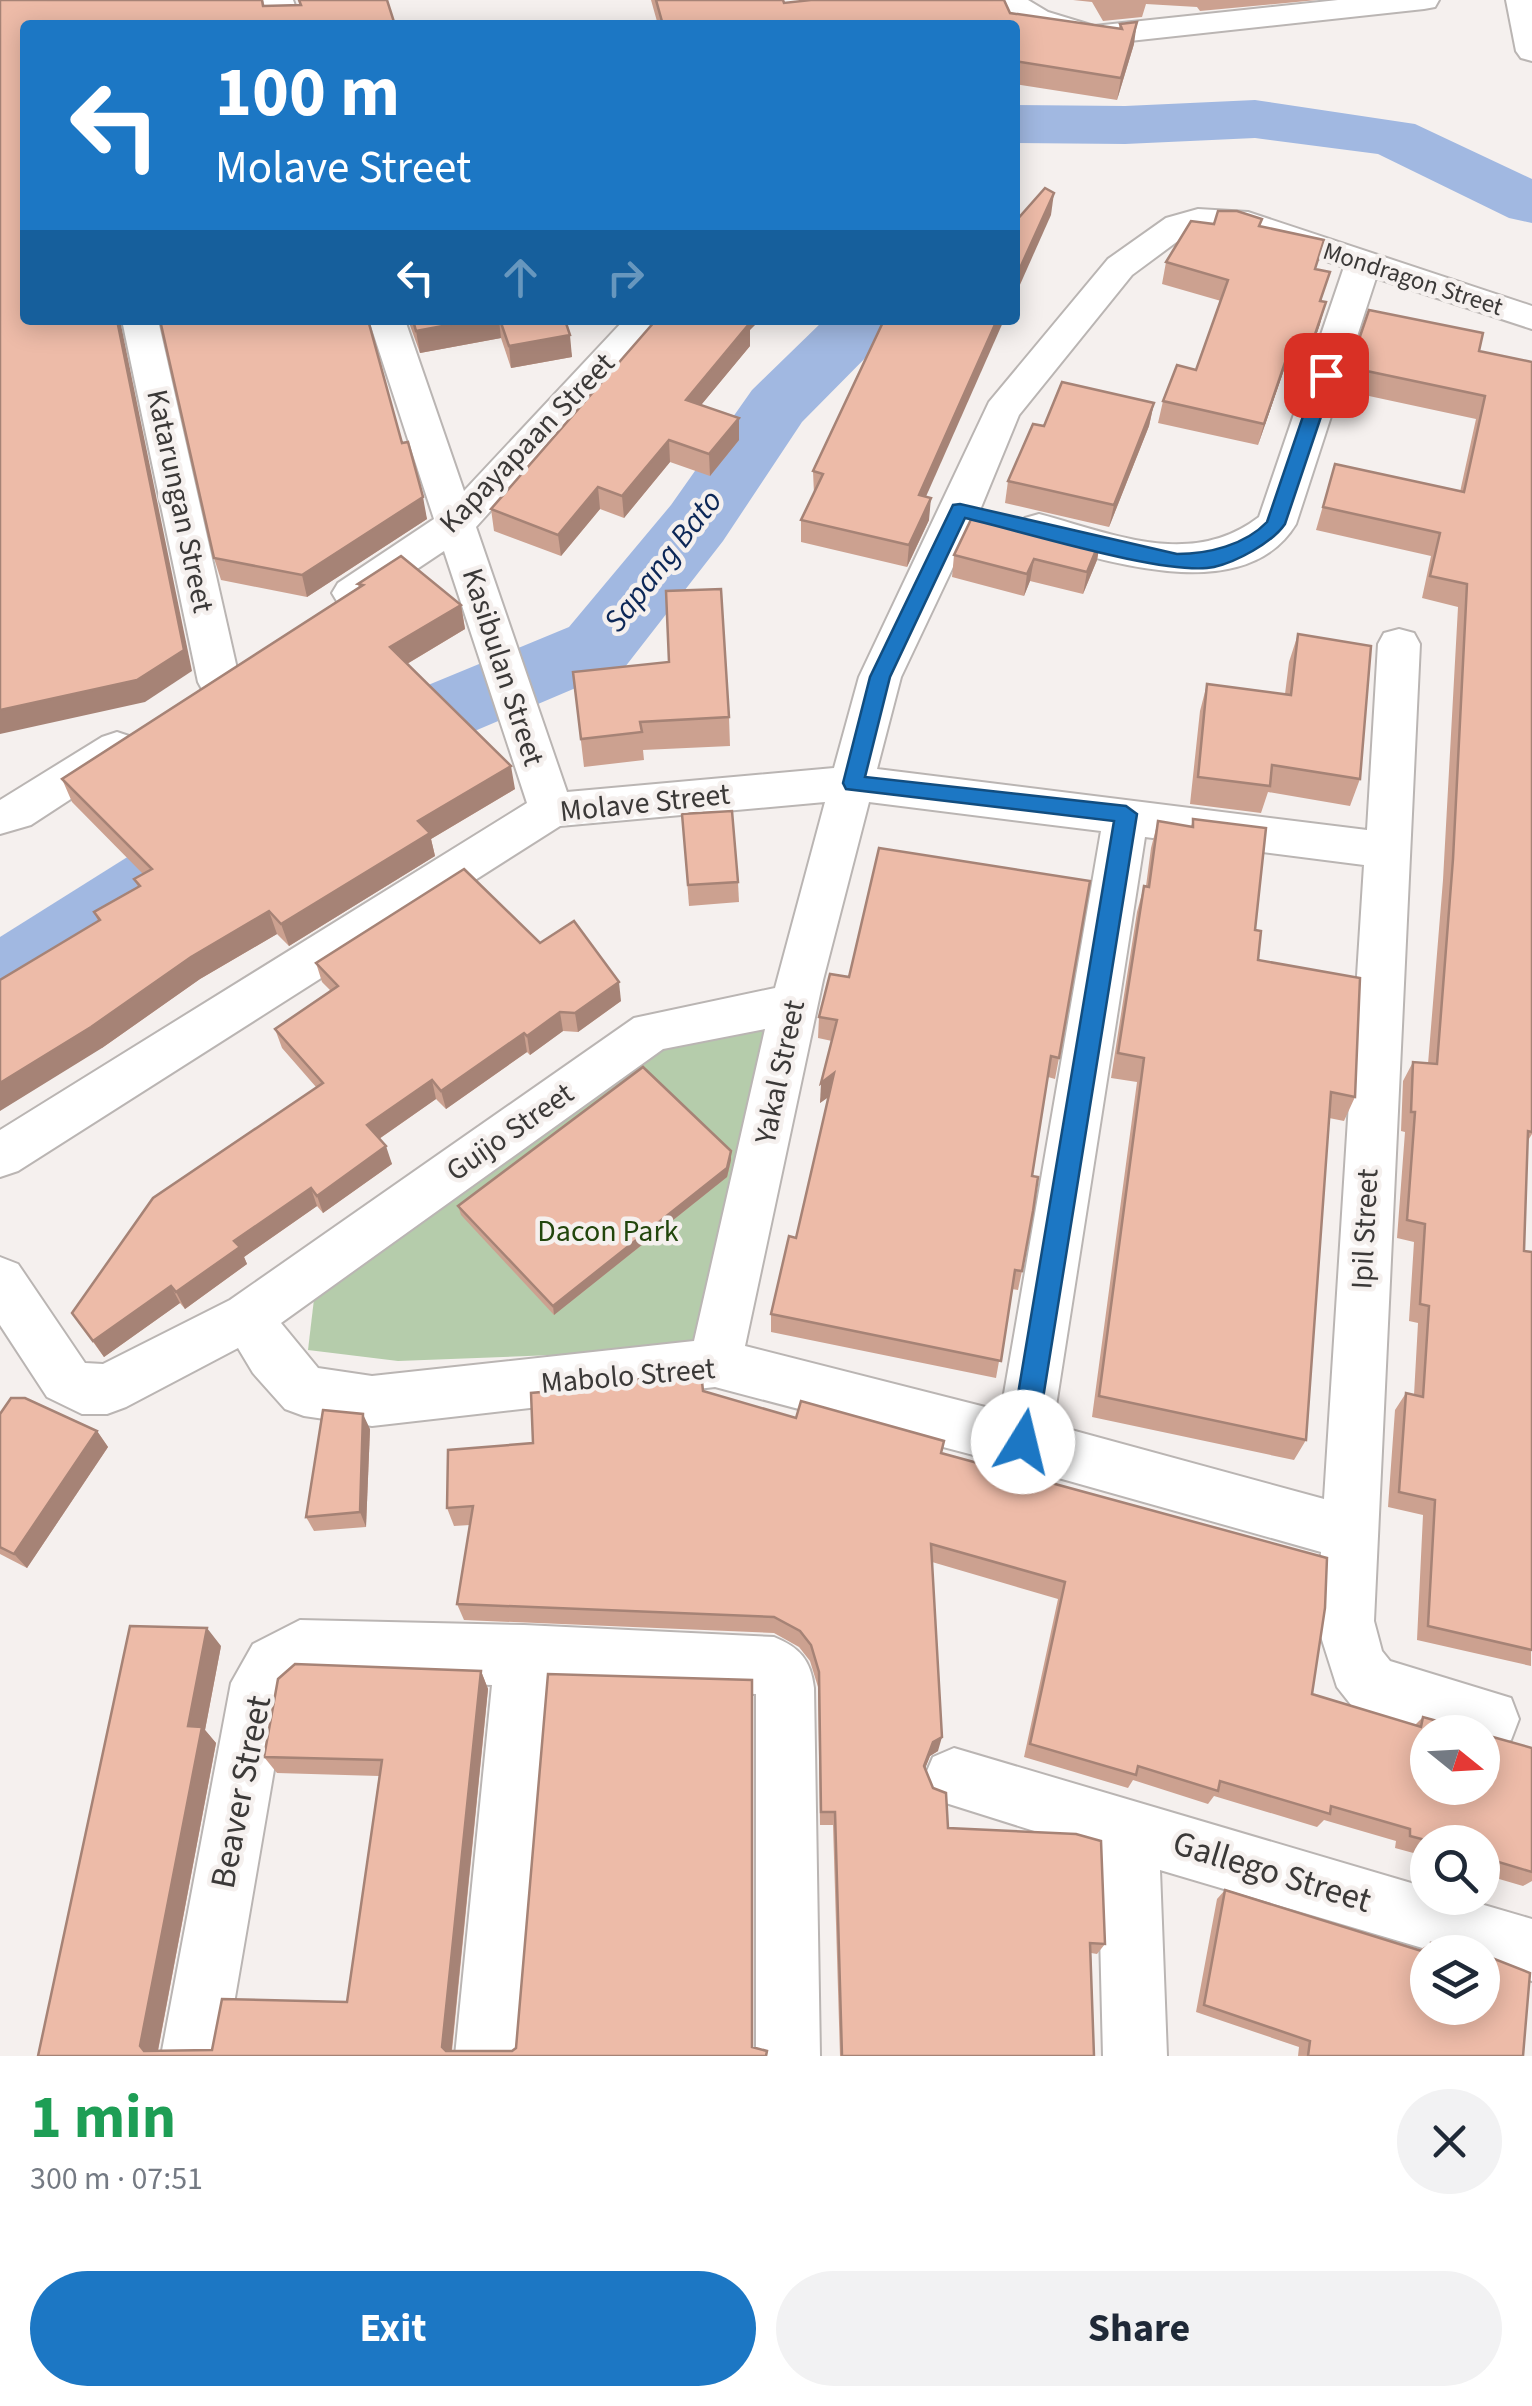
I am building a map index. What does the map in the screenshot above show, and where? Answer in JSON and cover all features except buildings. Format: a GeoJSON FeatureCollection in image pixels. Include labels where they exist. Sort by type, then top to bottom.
{"type":"FeatureCollection","features":[{"type":"Feature","properties":{"kind":"street"},"geometry":{"type":"LineString","coordinates":[[1006,0],[1037,19],[1093,36],[1424,0]]}},
{"type":"Feature","properties":{"kind":"street"},"geometry":{"type":"LineString","coordinates":[[1521,0],[1532,51]]}},
{"type":"Feature","properties":{"kind":"street","name":"Mondragon Street"},"geometry":{"type":"LineString","coordinates":[[853,783],[880,677],[960,510],[1002,410],[1120,266],[1178,225],[1198,219],[1236,219],[1532,318]]}},
{"type":"Feature","properties":{"kind":"street"},"geometry":{"type":"LineString","coordinates":[[960,510],[1177,561],[1212,560],[1267,534],[1276,524],[1363,263]]}},
{"type":"Feature","properties":{"kind":"street","name":"Katarungan Street"},"geometry":{"type":"LineString","coordinates":[[0,818],[15,813],[203,692],[141,325]]}},
{"type":"Feature","properties":{"kind":"street","name":"Kasibulan Street"},"geometry":{"type":"LineString","coordinates":[[389,325],[551,810]]}},
{"type":"Feature","properties":{"kind":"street","name":"Kapayapaan Street"},"geometry":{"type":"LineString","coordinates":[[314,618],[456,524],[639,325]]}},
{"type":"Feature","properties":{"kind":"street","name":"Ipil Street"},"geometry":{"type":"LineString","coordinates":[[1399,644],[1345,1621],[1357,1667],[1373,1685],[1473,1715]]}},
{"type":"Feature","properties":{"kind":"street","name":"Molave Street"},"geometry":{"type":"LineString","coordinates":[[0,1156],[551,810],[853,783],[1126,814],[1385,850]]}},
{"type":"Feature","properties":{"kind":"street","name":"Yakal Street"},"geometry":{"type":"LineString","coordinates":[[715,1364],[796,1003],[853,783]]}},
{"type":"Feature","properties":{"kind":"street"},"geometry":{"type":"LineString","coordinates":[[1023,1442],[1126,814]]}},
{"type":"Feature","properties":{"kind":"street","name":"Guijo Street"},"geometry":{"type":"LineString","coordinates":[[248,1317],[650,1032],[796,1003]]}},
{"type":"Feature","properties":{"kind":"street"},"geometry":{"type":"LineString","coordinates":[[0,1280],[55,1370],[82,1390],[106,1389],[248,1317]]}},
{"type":"Feature","properties":{"kind":"street","name":"Mabolo Street"},"geometry":{"type":"LineString","coordinates":[[248,1317],[272,1356],[304,1391],[372,1401],[715,1364],[1023,1442],[1348,1533]]}},
{"type":"Feature","properties":{"kind":"street","name":"Beaver Street"},"geometry":{"type":"LineString","coordinates":[[193,2056],[260,1683],[273,1664],[300,1649],[524,1654],[774,1666],[780,1670],[785,1688],[788,2056]]}},
{"type":"Feature","properties":{"kind":"street"},"geometry":{"type":"LineString","coordinates":[[487,2056],[524,1654]]}},
{"type":"Feature","properties":{"kind":"street","name":"Gallego Street"},"geometry":{"type":"LineString","coordinates":[[954,1778],[1532,1950]]}},
{"type":"Feature","properties":{"kind":"street","name":"Gallego Street"},"geometry":{"type":"LineString","coordinates":[[1128,1829],[1135,2056]]}},
{"type":"Feature","properties":{"kind":"green space","name":"Dacon Park"},"geometry":{"type":"Polygon","coordinates":[[[775,1022],[709,1349],[398,1361],[308,1350],[314,1299],[645,1055],[675,1042],[775,1022]]]}},
{"type":"Feature","properties":{"kind":"waterway","name":"Sapang Bato"},"geometry":{"type":"LineString","coordinates":[[1020,124],[1125,125],[1255,119],[1393,137],[1532,204]]}},
{"type":"Feature","properties":{"kind":"waterway","name":"Sapang Bato"},"geometry":{"type":"LineString","coordinates":[[340,764],[382,737],[597,647],[697,523],[777,406],[859,325]]}},
{"type":"Feature","properties":{"kind":"waterway","name":"Sapang Bato"},"geometry":{"type":"LineString","coordinates":[[0,982],[202,852]]}},
{"type":"Feature","properties":{"kind":"route"},"geometry":{"type":"LineString","coordinates":[[1023,1442],[1126,814],[853,783],[865,729],[880,677],[960,510],[1177,561],[1212,560],[1267,534],[1276,524],[1326,375]]}}]}
